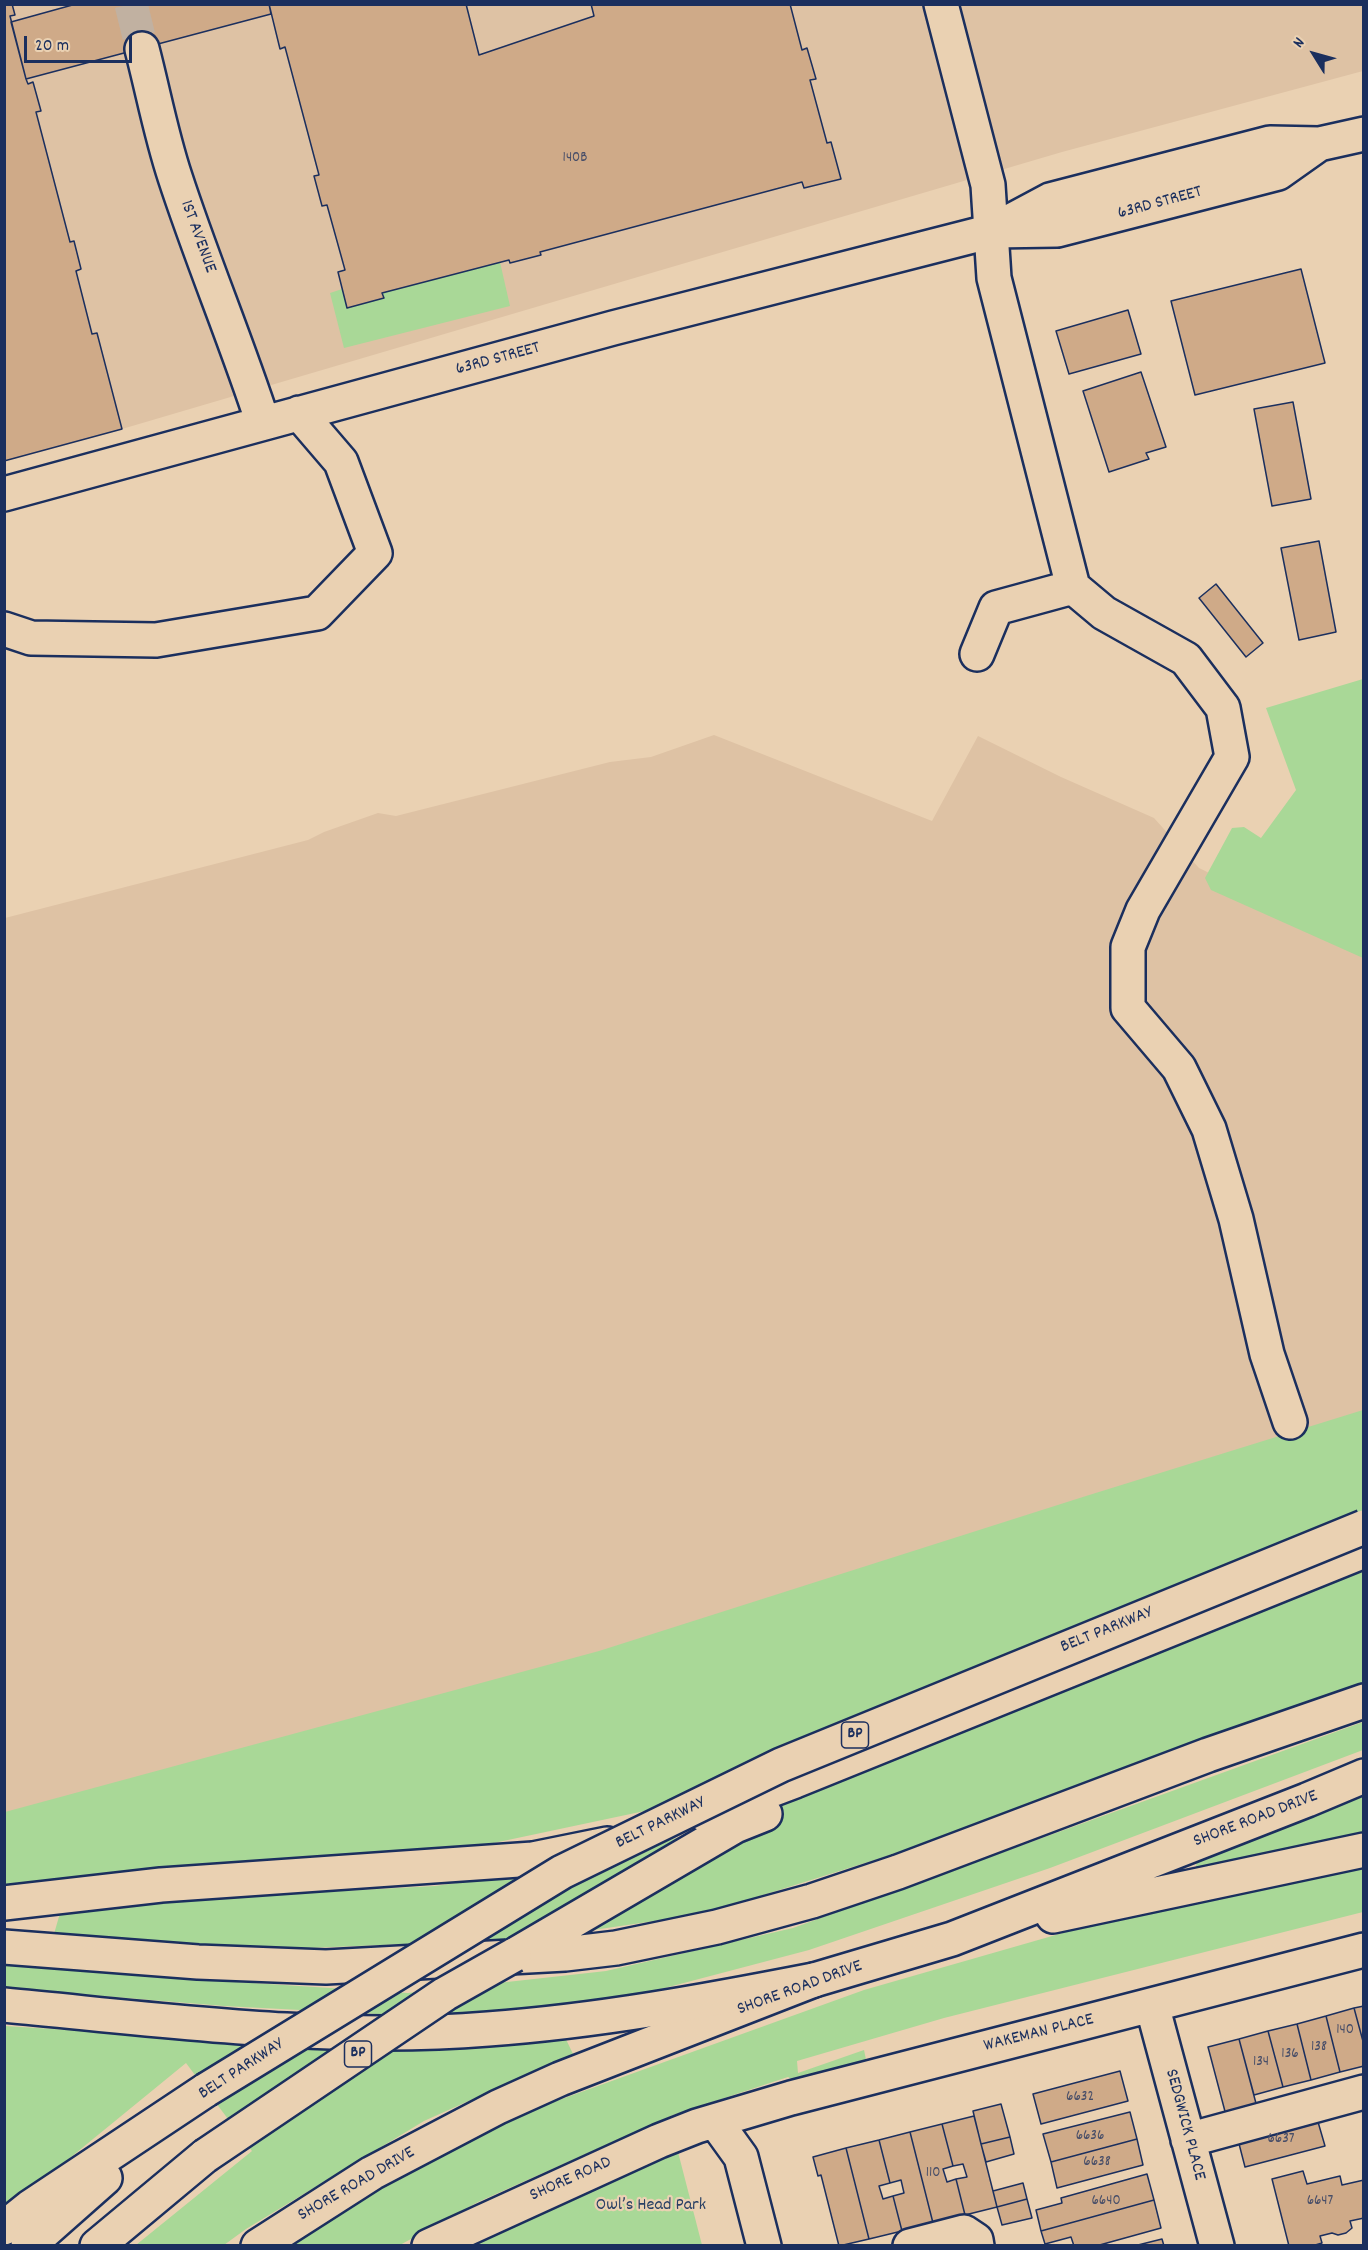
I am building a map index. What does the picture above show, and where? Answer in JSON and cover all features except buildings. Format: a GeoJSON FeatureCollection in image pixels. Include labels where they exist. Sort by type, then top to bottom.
{"type":"FeatureCollection","features":[{"type":"Feature","properties":{"kind":"main road"},"geometry":{"type":"LineString","coordinates":[[941,4],[988,185],[994,278],[1073,587],[1104,613],[1186,659],[1223,708],[1232,757],[1143,910],[1128,947],[1128,1008],[1179,1068],[1209,1129],[1236,1219],[1268,1354],[1290,1422]]}},
{"type":"Feature","properties":{"kind":"main road","name":"1ST AVENUE"},"geometry":{"type":"LineString","coordinates":[[142,49],[174,175],[240,351],[263,423]]}},
{"type":"Feature","properties":{"kind":"main road","name":"63RD STREET"},"geometry":{"type":"LineString","coordinates":[[4,494],[613,328],[992,231],[1050,200],[1270,143],[1318,144],[1364,134]]}},
{"type":"Feature","properties":{"kind":"main road"},"geometry":{"type":"LineString","coordinates":[[4,629],[31,638],[156,640],[317,613],[375,553],[341,462],[299,413]]}},
{"type":"Feature","properties":{"kind":"main road"},"geometry":{"type":"LineString","coordinates":[[977,654],[996,608],[1073,587]]}},
{"type":"Feature","properties":{"kind":"main road","name":"BELT PARKWAY"},"geometry":{"type":"LineString","coordinates":[[28,2246],[206,2090],[562,1872],[792,1761],[1364,1527]]}},
{"type":"Feature","properties":{"kind":"main road"},"geometry":{"type":"LineString","coordinates":[[4,1903],[161,1885],[533,1859],[589,1849],[647,1834],[750,1799],[1364,1551]]}},
{"type":"Feature","properties":{"kind":"main road","name":"BELT PARKWAY"},"geometry":{"type":"LineString","coordinates":[[97,2246],[205,2156],[445,1994],[735,1827],[911,1751],[1364,1568]]}},
{"type":"Feature","properties":{"kind":"main road"},"geometry":{"type":"LineString","coordinates":[[4,1947],[198,1962],[326,1967],[566,1954],[616,1948],[717,1928],[822,1898],[909,1868],[1208,1755],[1364,1701]]}},
{"type":"Feature","properties":{"kind":"main road","name":"SHORE ROAD DRIVE"},"geometry":{"type":"LineString","coordinates":[[258,2246],[372,2173],[498,2107],[560,2079],[814,1980],[952,1939],[1364,1776]]}},
{"type":"Feature","properties":{"kind":"main road"},"geometry":{"type":"LineString","coordinates":[[952,1939],[1177,1888],[1364,1850]]}},
{"type":"Feature","properties":{"kind":"main road","name":"WAKEMAN PLACE"},"geometry":{"type":"LineString","coordinates":[[715,2121],[791,2098],[1364,1950]]}},
{"type":"Feature","properties":{"kind":"main road"},"geometry":{"type":"LineString","coordinates":[[4,2005],[290,2031],[448,2031],[488,2029],[611,2015],[694,2003],[814,1980]]}},
{"type":"Feature","properties":{"kind":"main road","name":"SEDGWICK PLACE"},"geometry":{"type":"LineString","coordinates":[[1152,2005],[1217,2246]]}},
{"type":"Feature","properties":{"kind":"main road"},"geometry":{"type":"LineString","coordinates":[[4,2228],[30,2207],[206,2090]]}},
{"type":"Feature","properties":{"kind":"main road"},"geometry":{"type":"LineString","coordinates":[[1188,2140],[1364,2092]]}},
{"type":"Feature","properties":{"kind":"main road"},"geometry":{"type":"LineString","coordinates":[[715,2121],[741,2157],[764,2246]]}},
{"type":"Feature","properties":{"kind":"main road","name":"SHORE ROAD"},"geometry":{"type":"LineString","coordinates":[[429,2246],[620,2157],[715,2121]]}},
{"type":"Feature","properties":{"kind":"main road"},"geometry":{"type":"LineString","coordinates":[[910,2246],[964,2232],[976,2240],[977,2246]]}},
{"type":"Feature","properties":{"kind":"shaded area"},"geometry":{"type":"Polygon","coordinates":[[[5,5],[1363,5],[1363,71],[1062,152],[122,429],[5,461],[5,5]]]}},
{"type":"Feature","properties":{"kind":"shaded area"},"geometry":{"type":"Polygon","coordinates":[[[714,735],[932,821],[978,736],[1061,777],[1154,818],[1199,868],[1363,944],[1363,1413],[5,1858],[5,918],[308,840],[378,813],[396,816],[610,762],[651,757],[714,735]]]}},
{"type":"Feature","properties":{"kind":"green space"},"geometry":{"type":"Polygon","coordinates":[[[500,262],[510,306],[344,348],[330,293],[342,289],[348,308],[383,298],[382,293],[500,262]]]}},
{"type":"Feature","properties":{"kind":"green space"},"geometry":{"type":"Polygon","coordinates":[[[1364,679],[1363,958],[1211,890],[1205,878],[1232,828],[1244,827],[1261,838],[1296,790],[1266,708],[1364,679]]]}},
{"type":"Feature","properties":{"kind":"green space"},"geometry":{"type":"Polygon","coordinates":[[[1363,1410],[1363,1540],[772,1784],[489,1844],[5,1893],[5,1812],[599,1651],[1363,1410]]]}},
{"type":"Feature","properties":{"kind":"green space"},"geometry":{"type":"Polygon","coordinates":[[[1363,1560],[1363,1684],[1281,1710],[992,1823],[703,1914],[531,1939],[258,1950],[54,1934],[62,1906],[435,1886],[557,1869],[688,1835],[1363,1560]]]}},
{"type":"Feature","properties":{"kind":"green space"},"geometry":{"type":"Polygon","coordinates":[[[1363,1722],[1363,1750],[1050,1868],[809,1950],[642,1994],[491,2020],[224,2006],[5,1988],[5,1964],[90,1968],[237,1982],[408,1993],[606,1971],[793,1928],[1363,1722]]]}},
{"type":"Feature","properties":{"kind":"green space"},"geometry":{"type":"Polygon","coordinates":[[[1363,1796],[1363,1836],[1195,1870],[1197,1862],[1363,1796]]]}},
{"type":"Feature","properties":{"kind":"green space"},"geometry":{"type":"Polygon","coordinates":[[[1363,1867],[1363,1912],[944,2018],[797,2061],[798,2073],[864,2050],[868,2069],[798,2083],[788,2077],[673,2115],[478,2202],[400,2245],[288,2246],[335,2213],[523,2113],[864,1990],[1080,1928],[1363,1867]]]}},
{"type":"Feature","properties":{"kind":"green space"},"geometry":{"type":"Polygon","coordinates":[[[5,2026],[325,2046],[453,2048],[563,2033],[573,2054],[424,2121],[246,2229],[224,2245],[136,2245],[252,2151],[186,2063],[5,2211],[5,2026]]]}},
{"type":"Feature","properties":{"kind":"green space","name":"Owl’s Head Park"},"geometry":{"type":"Polygon","coordinates":[[[678,2152],[702,2245],[473,2245],[678,2152]]]}},
{"type":"Feature","properties":{"kind":"tunnel"},"geometry":{"type":"LineString","coordinates":[[131,4],[142,49]]}}]}
